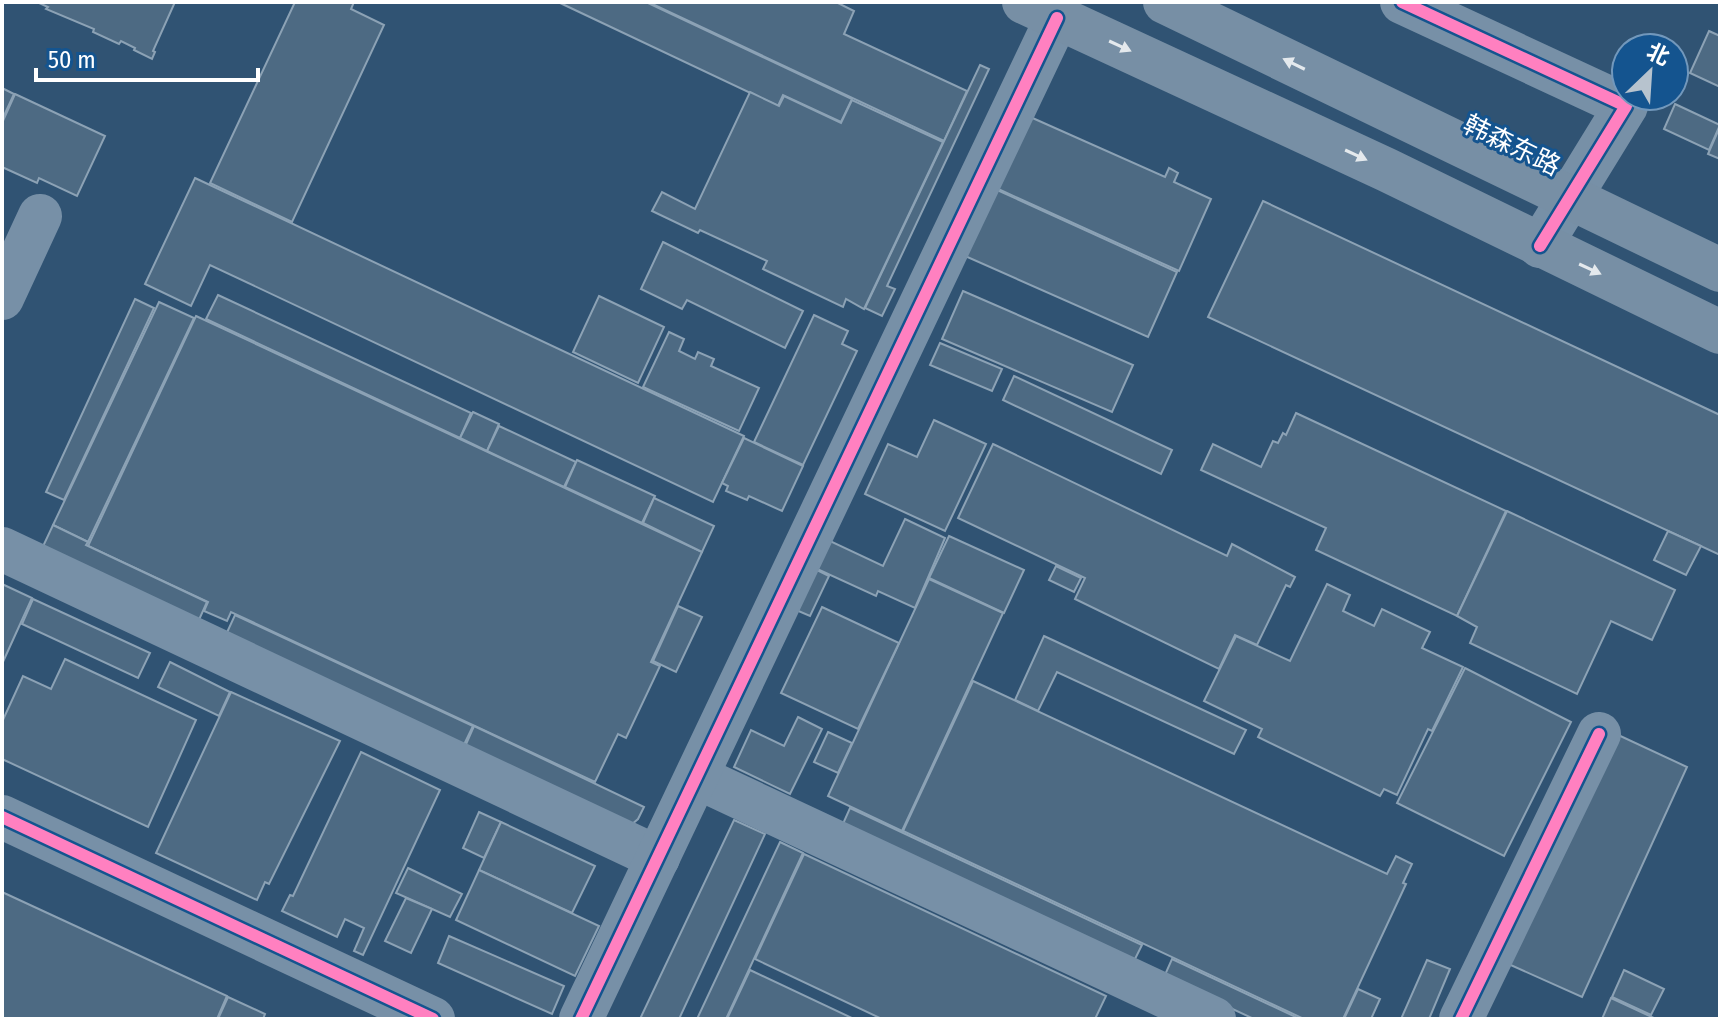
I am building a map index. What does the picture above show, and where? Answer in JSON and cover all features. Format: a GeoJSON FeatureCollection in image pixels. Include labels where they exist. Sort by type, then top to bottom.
{"type":"FeatureCollection","features":[{"type":"Feature","properties":{"kind":"main road","name":"韩森东路"},"geometry":{"type":"LineString","coordinates":[[1165,2],[1720,270]]}},
{"type":"Feature","properties":{"kind":"main road"},"geometry":{"type":"LineString","coordinates":[[1041,10],[1387,170],[1720,332]]}},
{"type":"Feature","properties":{"kind":"street"},"geometry":{"type":"LineString","coordinates":[[1402,2],[1626,106],[1540,246]]}},
{"type":"Feature","properties":{"kind":"street"},"geometry":{"type":"LineString","coordinates":[[581,1019],[697,777],[1041,10]]}},
{"type":"Feature","properties":{"kind":"street"},"geometry":{"type":"LineString","coordinates":[[2,298],[40,216]]}},
{"type":"Feature","properties":{"kind":"street"},"geometry":{"type":"LineString","coordinates":[[2,549],[658,858]]}},
{"type":"Feature","properties":{"kind":"street"},"geometry":{"type":"LineString","coordinates":[[1461,1019],[1599,734]]}},
{"type":"Feature","properties":{"kind":"street"},"geometry":{"type":"LineString","coordinates":[[697,777],[1214,1019]]}},
{"type":"Feature","properties":{"kind":"street"},"geometry":{"type":"LineString","coordinates":[[2,817],[372,1006],[433,1019]]}},
{"type":"Feature","properties":{"kind":"building"},"geometry":{"type":"Polygon","coordinates":[[[37,2],[175,2],[152,59],[37,2]]]}},
{"type":"Feature","properties":{"kind":"building"},"geometry":{"type":"Polygon","coordinates":[[[295,2],[354,2],[351,9],[384,25],[292,222],[210,183],[295,2]]]}},
{"type":"Feature","properties":{"kind":"building"},"geometry":{"type":"Polygon","coordinates":[[[558,2],[646,2],[852,99],[841,122],[783,95],[778,106],[558,2]]]}},
{"type":"Feature","properties":{"kind":"building"},"geometry":{"type":"Polygon","coordinates":[[[648,2],[836,2],[854,11],[844,34],[967,91],[944,141],[648,2]]]}},
{"type":"Feature","properties":{"kind":"building"},"geometry":{"type":"Polygon","coordinates":[[[1709,31],[1720,36],[1720,87],[1690,73],[1709,31]]]}},
{"type":"Feature","properties":{"kind":"building"},"geometry":{"type":"Polygon","coordinates":[[[980,65],[989,69],[887,286],[895,289],[882,316],[865,308],[980,65]]]}},
{"type":"Feature","properties":{"kind":"building"},"geometry":{"type":"Polygon","coordinates":[[[2,88],[14,94],[2,120],[2,88]]]}},
{"type":"Feature","properties":{"kind":"building"},"geometry":{"type":"Polygon","coordinates":[[[750,92],[779,106],[784,96],[841,123],[852,100],[943,142],[864,309],[846,299],[843,307],[763,269],[767,261],[652,211],[662,192],[695,209],[750,92]]]}},
{"type":"Feature","properties":{"kind":"building"},"geometry":{"type":"Polygon","coordinates":[[[15,94],[105,136],[77,196],[39,178],[37,183],[2,167],[2,123],[15,94]]]}},
{"type":"Feature","properties":{"kind":"building"},"geometry":{"type":"Polygon","coordinates":[[[1690,111],[1720,125],[1709,150],[1664,129],[1671,112],[1690,111]]]}},
{"type":"Feature","properties":{"kind":"building"},"geometry":{"type":"Polygon","coordinates":[[[1028,116],[1165,177],[1169,168],[1178,173],[1174,182],[1211,199],[1179,271],[996,188],[1028,116]]]}},
{"type":"Feature","properties":{"kind":"building"},"geometry":{"type":"Polygon","coordinates":[[[1720,132],[1720,159],[1708,154],[1720,132]]]}},
{"type":"Feature","properties":{"kind":"building"},"geometry":{"type":"Polygon","coordinates":[[[195,178],[744,436],[713,502],[210,265],[191,306],[145,284],[195,178]]]}},
{"type":"Feature","properties":{"kind":"building"},"geometry":{"type":"Polygon","coordinates":[[[995,189],[1177,272],[1148,337],[965,256],[995,189]]]}},
{"type":"Feature","properties":{"kind":"building"},"geometry":{"type":"Polygon","coordinates":[[[1263,201],[1720,415],[1720,555],[1208,317],[1263,201]]]}},
{"type":"Feature","properties":{"kind":"building"},"geometry":{"type":"Polygon","coordinates":[[[663,242],[803,311],[785,348],[687,300],[682,309],[641,289],[663,242]]]}},
{"type":"Feature","properties":{"kind":"building"},"geometry":{"type":"Polygon","coordinates":[[[963,291],[1133,365],[1112,412],[942,339],[963,291]]]}},
{"type":"Feature","properties":{"kind":"building"},"geometry":{"type":"Polygon","coordinates":[[[218,295],[471,413],[460,438],[206,319],[218,295]]]}},
{"type":"Feature","properties":{"kind":"building"},"geometry":{"type":"Polygon","coordinates":[[[599,296],[664,327],[638,383],[573,352],[599,296]]]}},
{"type":"Feature","properties":{"kind":"building"},"geometry":{"type":"Polygon","coordinates":[[[135,299],[154,308],[64,500],[46,492],[135,299]]]}},
{"type":"Feature","properties":{"kind":"building"},"geometry":{"type":"Polygon","coordinates":[[[159,302],[194,318],[88,542],[53,525],[159,302]]]}},
{"type":"Feature","properties":{"kind":"building"},"geometry":{"type":"Polygon","coordinates":[[[814,315],[848,331],[842,344],[857,351],[803,465],[754,442],[814,315]]]}},
{"type":"Feature","properties":{"kind":"building"},"geometry":{"type":"Polygon","coordinates":[[[196,316],[702,552],[651,662],[660,666],[626,738],[618,734],[595,782],[231,612],[227,621],[204,611],[208,602],[88,546],[196,316]]]}},
{"type":"Feature","properties":{"kind":"building"},"geometry":{"type":"Polygon","coordinates":[[[669,332],[684,339],[679,351],[695,359],[698,352],[714,359],[711,366],[759,388],[739,431],[643,387],[669,332]]]}},
{"type":"Feature","properties":{"kind":"building"},"geometry":{"type":"Polygon","coordinates":[[[940,343],[1002,369],[992,391],[930,365],[940,343]]]}},
{"type":"Feature","properties":{"kind":"building"},"geometry":{"type":"Polygon","coordinates":[[[1014,376],[1172,450],[1161,474],[1003,400],[1014,376]]]}},
{"type":"Feature","properties":{"kind":"building"},"geometry":{"type":"Polygon","coordinates":[[[473,412],[499,424],[487,451],[460,438],[473,412]]]}},
{"type":"Feature","properties":{"kind":"building"},"geometry":{"type":"Polygon","coordinates":[[[1296,413],[1506,511],[1457,616],[1316,550],[1326,528],[1201,470],[1213,444],[1261,467],[1273,441],[1278,443],[1283,433],[1286,435],[1296,413]]]}},
{"type":"Feature","properties":{"kind":"building"},"geometry":{"type":"Polygon","coordinates":[[[934,420],[986,444],[945,531],[865,494],[888,444],[917,457],[934,420]]]}},
{"type":"Feature","properties":{"kind":"building"},"geometry":{"type":"Polygon","coordinates":[[[499,426],[576,462],[564,487],[487,451],[499,426]]]}},
{"type":"Feature","properties":{"kind":"building"},"geometry":{"type":"Polygon","coordinates":[[[744,438],[803,466],[782,511],[749,496],[747,500],[726,491],[728,486],[722,483],[744,438]]]}},
{"type":"Feature","properties":{"kind":"building"},"geometry":{"type":"Polygon","coordinates":[[[993,444],[1227,556],[1232,544],[1295,577],[1290,587],[1286,585],[1257,645],[1235,635],[1219,669],[1075,599],[1085,578],[958,518],[993,444]]]}},
{"type":"Feature","properties":{"kind":"building"},"geometry":{"type":"Polygon","coordinates":[[[577,460],[655,496],[642,523],[565,487],[577,460]]]}},
{"type":"Feature","properties":{"kind":"building"},"geometry":{"type":"Polygon","coordinates":[[[654,498],[714,526],[702,552],[643,523],[654,498]]]}},
{"type":"Feature","properties":{"kind":"building"},"geometry":{"type":"Polygon","coordinates":[[[1507,511],[1675,590],[1652,640],[1611,621],[1577,694],[1470,643],[1477,627],[1457,616],[1507,511]]]}},
{"type":"Feature","properties":{"kind":"building"},"geometry":{"type":"Polygon","coordinates":[[[905,519],[945,538],[915,608],[878,591],[876,596],[815,568],[828,540],[883,566],[905,519]]]}},
{"type":"Feature","properties":{"kind":"building"},"geometry":{"type":"Polygon","coordinates":[[[53,525],[88,542],[86,545],[207,602],[194,631],[38,557],[53,525]]]}},
{"type":"Feature","properties":{"kind":"building"},"geometry":{"type":"Polygon","coordinates":[[[1668,531],[1701,546],[1686,575],[1654,560],[1668,531]]]}},
{"type":"Feature","properties":{"kind":"building"},"geometry":{"type":"Polygon","coordinates":[[[949,536],[1024,570],[1004,613],[929,578],[949,536]]]}},
{"type":"Feature","properties":{"kind":"building"},"geometry":{"type":"Polygon","coordinates":[[[1056,566],[1081,578],[1074,592],[1049,580],[1056,566]]]}},
{"type":"Feature","properties":{"kind":"building"},"geometry":{"type":"Polygon","coordinates":[[[815,569],[829,576],[810,616],[796,610],[815,569]]]}},
{"type":"Feature","properties":{"kind":"building"},"geometry":{"type":"Polygon","coordinates":[[[929,579],[1003,613],[902,831],[828,796],[929,579]]]}},
{"type":"Feature","properties":{"kind":"building"},"geometry":{"type":"Polygon","coordinates":[[[2,584],[32,598],[2,664],[2,584]]]}},
{"type":"Feature","properties":{"kind":"building"},"geometry":{"type":"Polygon","coordinates":[[[1327,584],[1350,595],[1343,611],[1374,626],[1382,609],[1430,632],[1422,648],[1463,667],[1432,731],[1428,729],[1397,795],[1384,789],[1380,796],[1258,737],[1262,729],[1204,701],[1236,636],[1290,661],[1327,584]]]}},
{"type":"Feature","properties":{"kind":"building"},"geometry":{"type":"Polygon","coordinates":[[[33,599],[150,653],[138,678],[22,624],[33,599]]]}},
{"type":"Feature","properties":{"kind":"building"},"geometry":{"type":"Polygon","coordinates":[[[678,606],[702,617],[676,672],[653,661],[678,606]]]}},
{"type":"Feature","properties":{"kind":"building"},"geometry":{"type":"Polygon","coordinates":[[[822,607],[899,643],[858,729],[781,693],[822,607]]]}},
{"type":"Feature","properties":{"kind":"building"},"geometry":{"type":"Polygon","coordinates":[[[235,615],[473,726],[459,755],[223,641],[235,615]]]}},
{"type":"Feature","properties":{"kind":"building"},"geometry":{"type":"Polygon","coordinates":[[[1044,636],[1246,730],[1234,754],[1057,672],[1038,711],[1015,700],[1044,636]]]}},
{"type":"Feature","properties":{"kind":"building"},"geometry":{"type":"Polygon","coordinates":[[[65,659],[196,720],[148,827],[2,759],[2,722],[23,676],[51,689],[65,659]]]}},
{"type":"Feature","properties":{"kind":"building"},"geometry":{"type":"Polygon","coordinates":[[[170,662],[230,692],[219,716],[158,687],[170,662]]]}},
{"type":"Feature","properties":{"kind":"building"},"geometry":{"type":"Polygon","coordinates":[[[1465,668],[1571,722],[1504,856],[1397,803],[1465,668]]]}},
{"type":"Feature","properties":{"kind":"building"},"geometry":{"type":"Polygon","coordinates":[[[973,681],[1387,874],[1396,856],[1412,864],[1403,883],[1406,884],[1343,1019],[1304,1019],[903,831],[973,681]]]}},
{"type":"Feature","properties":{"kind":"building"},"geometry":{"type":"Polygon","coordinates":[[[231,692],[340,741],[269,884],[265,882],[257,900],[156,853],[231,692]]]}},
{"type":"Feature","properties":{"kind":"building"},"geometry":{"type":"Polygon","coordinates":[[[798,717],[822,729],[790,794],[734,767],[751,730],[784,746],[798,717]]]}},
{"type":"Feature","properties":{"kind":"building"},"geometry":{"type":"Polygon","coordinates":[[[474,726],[644,807],[638,819],[631,825],[463,751],[474,726]]]}},
{"type":"Feature","properties":{"kind":"building"},"geometry":{"type":"Polygon","coordinates":[[[1601,727],[1687,767],[1582,997],[1495,958],[1601,727]]]}},
{"type":"Feature","properties":{"kind":"building"},"geometry":{"type":"Polygon","coordinates":[[[828,732],[852,743],[838,773],[814,762],[828,732]]]}},
{"type":"Feature","properties":{"kind":"building"},"geometry":{"type":"Polygon","coordinates":[[[361,752],[440,790],[363,955],[354,951],[364,928],[345,919],[337,937],[282,911],[290,895],[293,896],[361,752]]]}},
{"type":"Feature","properties":{"kind":"building"},"geometry":{"type":"Polygon","coordinates":[[[850,808],[1142,945],[1133,963],[842,826],[850,808]]]}},
{"type":"Feature","properties":{"kind":"building"},"geometry":{"type":"Polygon","coordinates":[[[479,812],[501,822],[484,858],[463,848],[479,812]]]}},
{"type":"Feature","properties":{"kind":"building"},"geometry":{"type":"Polygon","coordinates":[[[734,820],[765,834],[679,1019],[640,1019],[734,820]]]}},
{"type":"Feature","properties":{"kind":"building"},"geometry":{"type":"Polygon","coordinates":[[[501,822],[595,866],[572,913],[479,870],[501,822]]]}},
{"type":"Feature","properties":{"kind":"building"},"geometry":{"type":"Polygon","coordinates":[[[780,842],[803,853],[726,1019],[697,1019],[780,842]]]}},
{"type":"Feature","properties":{"kind":"building"},"geometry":{"type":"Polygon","coordinates":[[[804,854],[1106,996],[1095,1019],[882,1019],[755,959],[804,854]]]}},
{"type":"Feature","properties":{"kind":"building"},"geometry":{"type":"Polygon","coordinates":[[[408,868],[462,894],[450,917],[396,893],[408,868]]]}},
{"type":"Feature","properties":{"kind":"building"},"geometry":{"type":"Polygon","coordinates":[[[479,870],[599,926],[575,976],[456,920],[479,870]]]}},
{"type":"Feature","properties":{"kind":"building"},"geometry":{"type":"Polygon","coordinates":[[[2,892],[227,996],[217,1019],[2,1019],[2,892]]]}},
{"type":"Feature","properties":{"kind":"building"},"geometry":{"type":"Polygon","coordinates":[[[406,898],[432,909],[411,953],[385,941],[406,898]]]}},
{"type":"Feature","properties":{"kind":"building"},"geometry":{"type":"Polygon","coordinates":[[[449,936],[564,986],[552,1014],[438,963],[449,936]]]}},
{"type":"Feature","properties":{"kind":"building"},"geometry":{"type":"Polygon","coordinates":[[[1172,959],[1300,1019],[1254,1019],[1164,977],[1172,959]]]}},
{"type":"Feature","properties":{"kind":"building"},"geometry":{"type":"Polygon","coordinates":[[[1427,960],[1450,969],[1429,1019],[1401,1019],[1427,960]]]}},
{"type":"Feature","properties":{"kind":"building"},"geometry":{"type":"Polygon","coordinates":[[[750,970],[854,1019],[727,1019],[750,970]]]}},
{"type":"Feature","properties":{"kind":"building"},"geometry":{"type":"Polygon","coordinates":[[[1624,970],[1664,989],[1651,1015],[1612,997],[1624,970]]]}},
{"type":"Feature","properties":{"kind":"building"},"geometry":{"type":"Polygon","coordinates":[[[1358,989],[1380,999],[1371,1019],[1344,1019],[1358,989]]]}},
{"type":"Feature","properties":{"kind":"building"},"geometry":{"type":"Polygon","coordinates":[[[228,997],[265,1014],[263,1019],[218,1019],[228,997]]]}},
{"type":"Feature","properties":{"kind":"building"},"geometry":{"type":"Polygon","coordinates":[[[1611,998],[1656,1019],[1602,1019],[1611,998]]]}},
{"type":"Feature","properties":{"kind":"cycle path"},"geometry":{"type":"LineString","coordinates":[[1402,2],[1626,106],[1540,246]]}},
{"type":"Feature","properties":{"kind":"cycle path"},"geometry":{"type":"LineString","coordinates":[[581,1019],[1057,18]]}},
{"type":"Feature","properties":{"kind":"cycle path"},"geometry":{"type":"LineString","coordinates":[[1461,1019],[1599,734]]}},
{"type":"Feature","properties":{"kind":"cycle path"},"geometry":{"type":"LineString","coordinates":[[2,817],[433,1019]]}}]}
